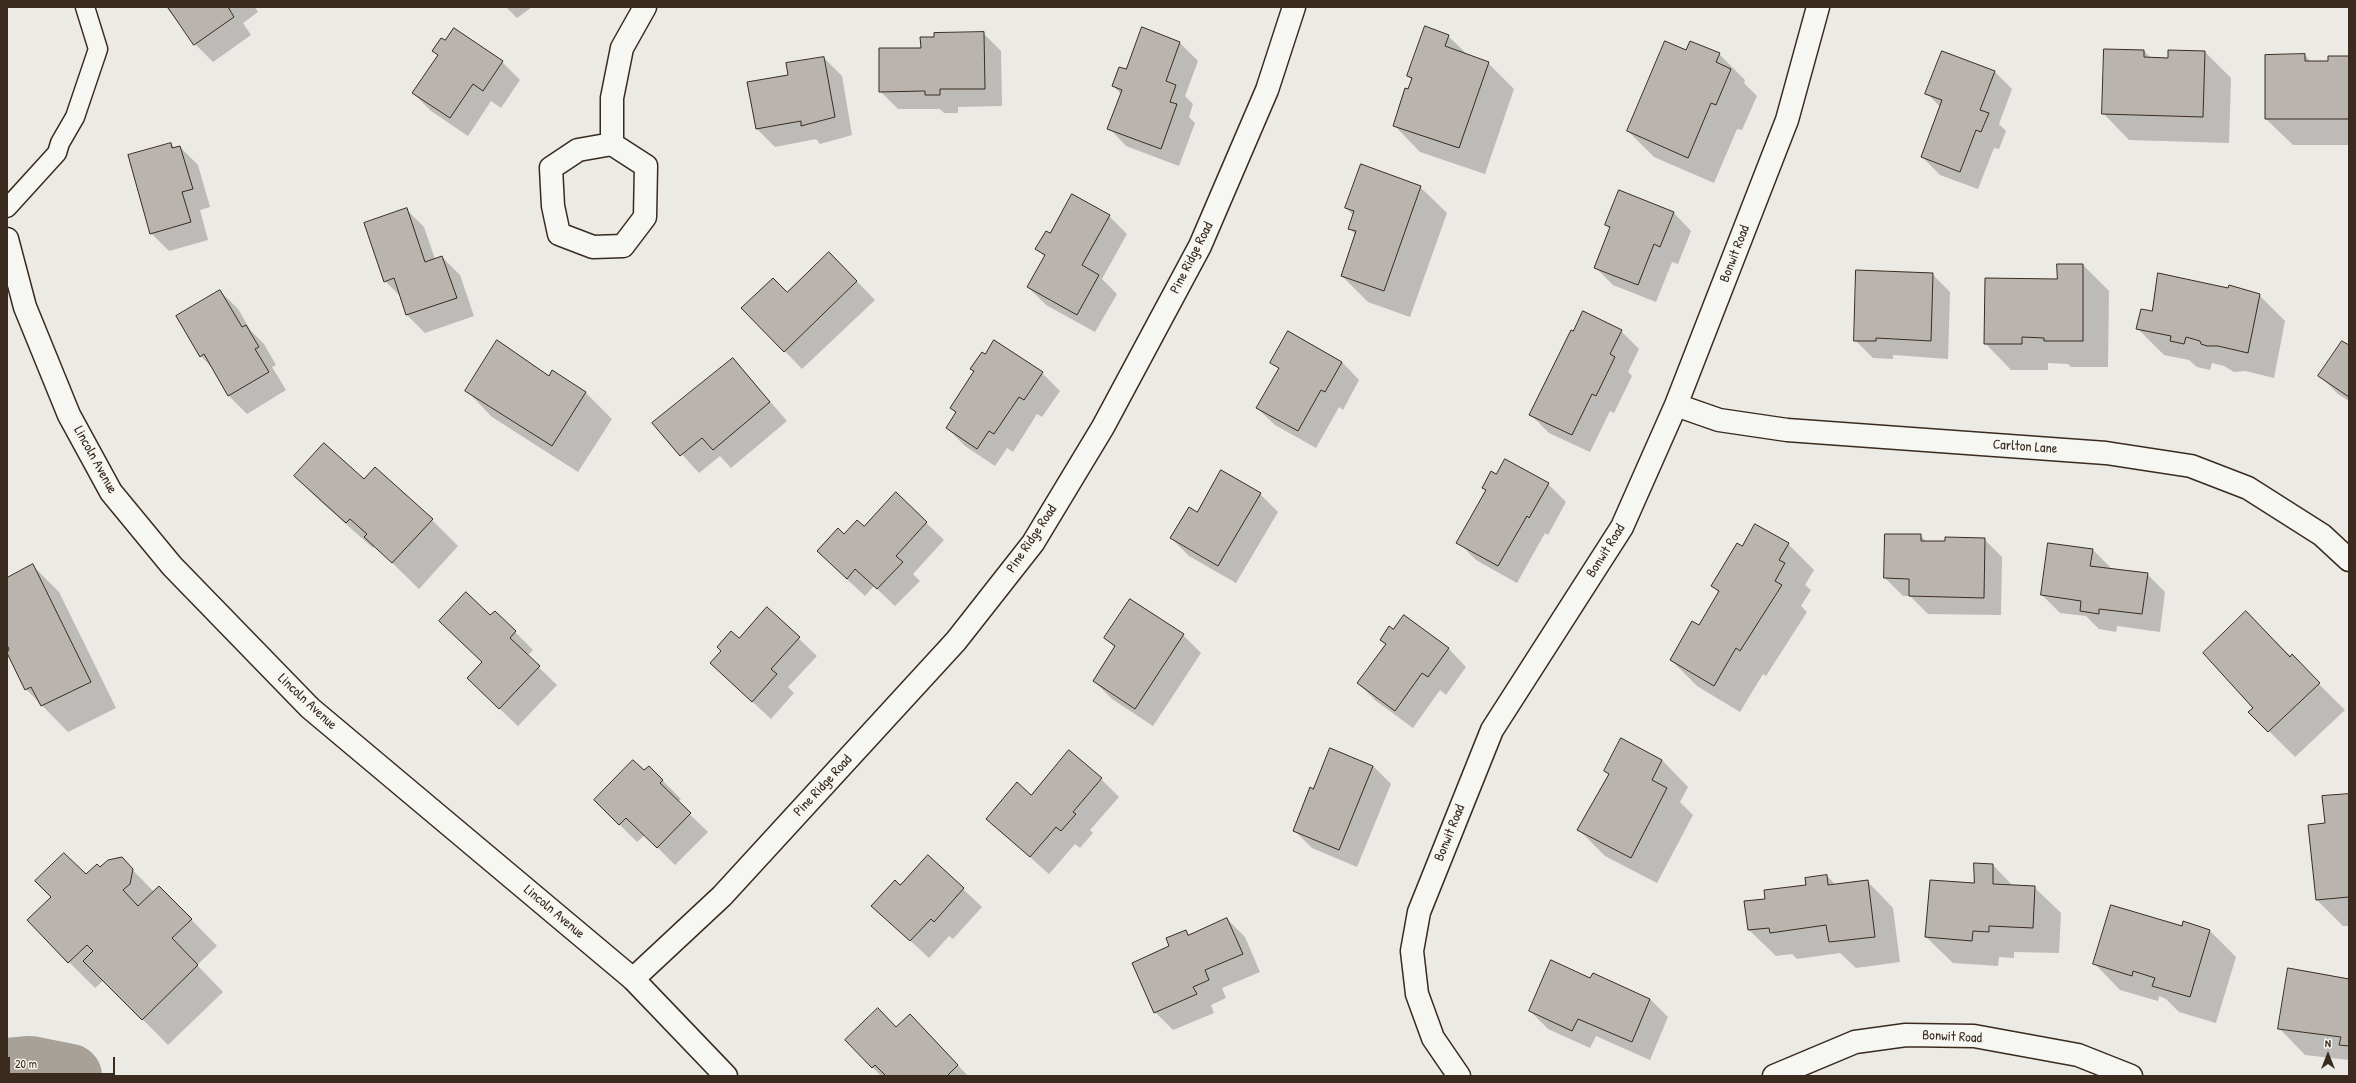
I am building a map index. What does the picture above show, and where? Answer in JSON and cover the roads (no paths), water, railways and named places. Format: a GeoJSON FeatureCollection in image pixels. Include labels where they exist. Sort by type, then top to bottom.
{"type":"FeatureCollection","features":[{"type":"Feature","properties":{"kind":"street"},"geometry":{"type":"LineString","coordinates":[[612,144],[612,98],[622,48],[645,7]]}},
{"type":"Feature","properties":{"kind":"street","name":"Pine Ridge Road"},"geometry":{"type":"LineString","coordinates":[[633,978],[722,896],[956,641],[1033,543],[1103,427],[1200,246],[1267,90],[1294,7]]}},
{"type":"Feature","properties":{"kind":"street","name":"Bonwit Road"},"geometry":{"type":"LineString","coordinates":[[1459,1076],[1433,1038],[1416,994],[1412,951],[1419,912],[1492,730],[1622,527],[1676,405],[1786,120],[1818,7]]}},
{"type":"Feature","properties":{"kind":"street"},"geometry":{"type":"LineString","coordinates":[[612,144],[646,166],[645,217],[623,246],[593,247],[559,234],[553,206],[551,168],[578,150],[612,144]]}},
{"type":"Feature","properties":{"kind":"street","name":"Lincoln Avenue"},"geometry":{"type":"LineString","coordinates":[[7,239],[25,307],[69,415],[111,492],[172,566],[310,708],[633,978],[726,1076]]}},
{"type":"Feature","properties":{"kind":"street","name":"Carlton Lane"},"geometry":{"type":"LineString","coordinates":[[1676,405],[1719,420],[1786,430],[2106,453],[2191,466],[2248,488],[2322,536],[2349,560]]}},
{"type":"Feature","properties":{"kind":"street","name":"Bonwit Road"},"geometry":{"type":"LineString","coordinates":[[1774,1076],[1855,1042],[1906,1035],[1974,1036],[2078,1055],[2131,1076]]}},
{"type":"Feature","properties":{"kind":"lane"},"geometry":{"type":"LineString","coordinates":[[7,208],[57,153],[60,143],[75,117],[98,49],[85,7]]}},
{"type":"Feature","properties":{"kind":"waterway"},"geometry":{"type":"LineString","coordinates":[[7,1070],[30,1068],[70,1076]]}}]}
